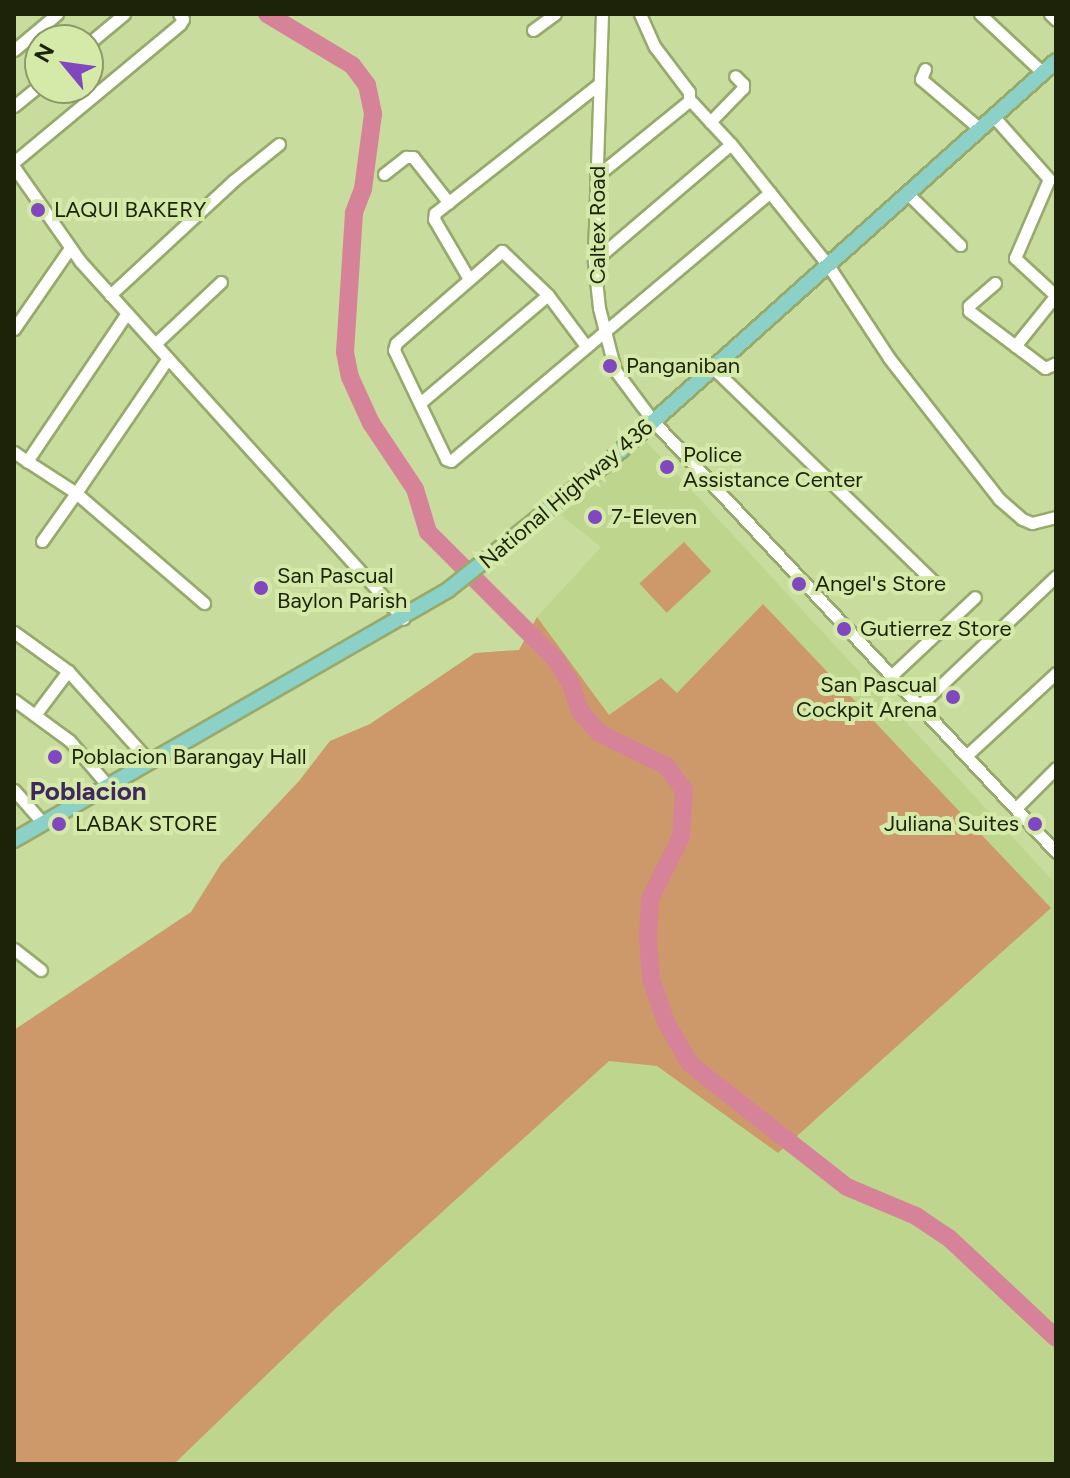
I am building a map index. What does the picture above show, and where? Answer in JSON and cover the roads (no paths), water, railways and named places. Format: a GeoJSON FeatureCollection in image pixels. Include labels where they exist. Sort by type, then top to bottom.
{"type":"FeatureCollection","features":[{"type":"Feature","properties":{"kind":"main road","name":"National Highway 436"},"geometry":{"type":"LineString","coordinates":[[14,840],[403,619],[487,561],[714,369],[1056,61]]}},
{"type":"Feature","properties":{"kind":"street"},"geometry":{"type":"LineString","coordinates":[[14,50],[57,14]]}},
{"type":"Feature","properties":{"kind":"street"},"geometry":{"type":"LineString","coordinates":[[104,31],[124,14]]}},
{"type":"Feature","properties":{"kind":"street"},"geometry":{"type":"LineString","coordinates":[[179,14],[183,19],[180,24],[14,168],[70,248],[110,295],[403,619]]}},
{"type":"Feature","properties":{"kind":"street"},"geometry":{"type":"LineString","coordinates":[[533,30],[555,14]]}},
{"type":"Feature","properties":{"kind":"street","name":"Caltex Road"},"geometry":{"type":"LineString","coordinates":[[602,14],[594,261],[604,330],[615,370],[653,421],[1055,850]]}},
{"type":"Feature","properties":{"kind":"street"},"geometry":{"type":"LineString","coordinates":[[640,14],[655,47],[689,92],[689,101],[731,144],[828,265],[889,358],[999,499],[1022,519],[1032,523],[1056,519]]}},
{"type":"Feature","properties":{"kind":"street"},"geometry":{"type":"LineString","coordinates":[[980,14],[1043,73]]}},
{"type":"Feature","properties":{"kind":"street"},"geometry":{"type":"LineString","coordinates":[[1050,14],[1056,20]]}},
{"type":"Feature","properties":{"kind":"street"},"geometry":{"type":"LineString","coordinates":[[925,69],[921,79],[980,129]]}},
{"type":"Feature","properties":{"kind":"street"},"geometry":{"type":"LineString","coordinates":[[710,122],[743,88],[735,76]]}},
{"type":"Feature","properties":{"kind":"street"},"geometry":{"type":"LineString","coordinates":[[469,279],[434,219],[435,213],[599,84]]}},
{"type":"Feature","properties":{"kind":"street"},"geometry":{"type":"LineString","coordinates":[[599,174],[689,101]]}},
{"type":"Feature","properties":{"kind":"street"},"geometry":{"type":"LineString","coordinates":[[994,117],[1049,179],[1015,258],[1056,296],[1015,346]]}},
{"type":"Feature","properties":{"kind":"street"},"geometry":{"type":"LineString","coordinates":[[110,295],[233,181],[279,144]]}},
{"type":"Feature","properties":{"kind":"street"},"geometry":{"type":"LineString","coordinates":[[594,261],[731,144]]}},
{"type":"Feature","properties":{"kind":"street"},"geometry":{"type":"LineString","coordinates":[[384,174],[406,157],[413,157],[449,203]]}},
{"type":"Feature","properties":{"kind":"street"},"geometry":{"type":"LineString","coordinates":[[586,346],[548,295],[506,252],[497,253],[396,343],[395,355],[446,459],[451,461],[770,192]]}},
{"type":"Feature","properties":{"kind":"street"},"geometry":{"type":"LineString","coordinates":[[908,194],[960,245]]}},
{"type":"Feature","properties":{"kind":"street"},"geometry":{"type":"LineString","coordinates":[[14,329],[70,248]]}},
{"type":"Feature","properties":{"kind":"street"},"geometry":{"type":"LineString","coordinates":[[156,343],[221,282]]}},
{"type":"Feature","properties":{"kind":"street"},"geometry":{"type":"LineString","coordinates":[[995,283],[969,306],[969,311],[1045,368],[1056,363]]}},
{"type":"Feature","properties":{"kind":"street"},"geometry":{"type":"LineString","coordinates":[[420,403],[548,295]]}},
{"type":"Feature","properties":{"kind":"street"},"geometry":{"type":"LineString","coordinates":[[27,461],[127,313]]}},
{"type":"Feature","properties":{"kind":"street"},"geometry":{"type":"LineString","coordinates":[[42,541],[168,358]]}},
{"type":"Feature","properties":{"kind":"street"},"geometry":{"type":"LineString","coordinates":[[714,369],[937,585]]}},
{"type":"Feature","properties":{"kind":"street"},"geometry":{"type":"LineString","coordinates":[[14,452],[76,493],[204,603]]}},
{"type":"Feature","properties":{"kind":"street"},"geometry":{"type":"LineString","coordinates":[[919,706],[1056,576]]}},
{"type":"Feature","properties":{"kind":"street"},"geometry":{"type":"LineString","coordinates":[[891,676],[975,597]]}},
{"type":"Feature","properties":{"kind":"street"},"geometry":{"type":"LineString","coordinates":[[14,632],[68,671],[149,761]]}},
{"type":"Feature","properties":{"kind":"street"},"geometry":{"type":"LineString","coordinates":[[35,715],[68,671]]}},
{"type":"Feature","properties":{"kind":"street"},"geometry":{"type":"LineString","coordinates":[[967,755],[1056,673]]}},
{"type":"Feature","properties":{"kind":"street"},"geometry":{"type":"LineString","coordinates":[[14,700],[70,741],[108,786]]}},
{"type":"Feature","properties":{"kind":"street"},"geometry":{"type":"LineString","coordinates":[[1016,808],[1056,768]]}},
{"type":"Feature","properties":{"kind":"street"},"geometry":{"type":"LineString","coordinates":[[14,790],[43,823]]}},
{"type":"Feature","properties":{"kind":"street"},"geometry":{"type":"LineString","coordinates":[[14,949],[41,970]]}},
{"type":"Feature","properties":{"kind":"waterway"},"geometry":{"type":"LineString","coordinates":[[267,14],[352,65],[367,85],[373,114],[363,189],[354,213],[345,352],[350,377],[371,423],[415,489],[428,532],[556,660],[570,682],[580,711],[599,733],[666,766],[684,790],[681,837],[650,899],[648,937],[651,979],[666,1022],[690,1064],[847,1187],[916,1216],[949,1238],[1056,1338]]}},
{"type":"Feature","properties":{"kind":"place","name":"LAQUI BAKERY"},"geometry":{"type":"Point","coordinates":[38,210]}},
{"type":"Feature","properties":{"kind":"place","name":"Panganiban"},"geometry":{"type":"Point","coordinates":[610,366]}},
{"type":"Feature","properties":{"kind":"place","name":"Police Assistance Center"},"geometry":{"type":"Point","coordinates":[667,467]}},
{"type":"Feature","properties":{"kind":"place","name":"7-Eleven"},"geometry":{"type":"Point","coordinates":[595,517]}},
{"type":"Feature","properties":{"kind":"place","name":"Angel's Store"},"geometry":{"type":"Point","coordinates":[799,584]}},
{"type":"Feature","properties":{"kind":"place","name":"San Pascual Baylon Parish"},"geometry":{"type":"Point","coordinates":[261,588]}},
{"type":"Feature","properties":{"kind":"place","name":"Gutierrez Store"},"geometry":{"type":"Point","coordinates":[844,629]}},
{"type":"Feature","properties":{"kind":"place","name":"San Pascual Cockpit Arena"},"geometry":{"type":"Point","coordinates":[953,697]}},
{"type":"Feature","properties":{"kind":"place","name":"Poblacion Barangay Hall"},"geometry":{"type":"Point","coordinates":[55,757]}},
{"type":"Feature","properties":{"kind":"place","name":"LABAK STORE"},"geometry":{"type":"Point","coordinates":[59,824]}},
{"type":"Feature","properties":{"kind":"place","name":"Juliana Suites"},"geometry":{"type":"Point","coordinates":[1035,824]}},
{"type":"Feature","properties":{"kind":"district","name":"Poblacion"},"geometry":{"type":"Point","coordinates":[88,792]}}]}
